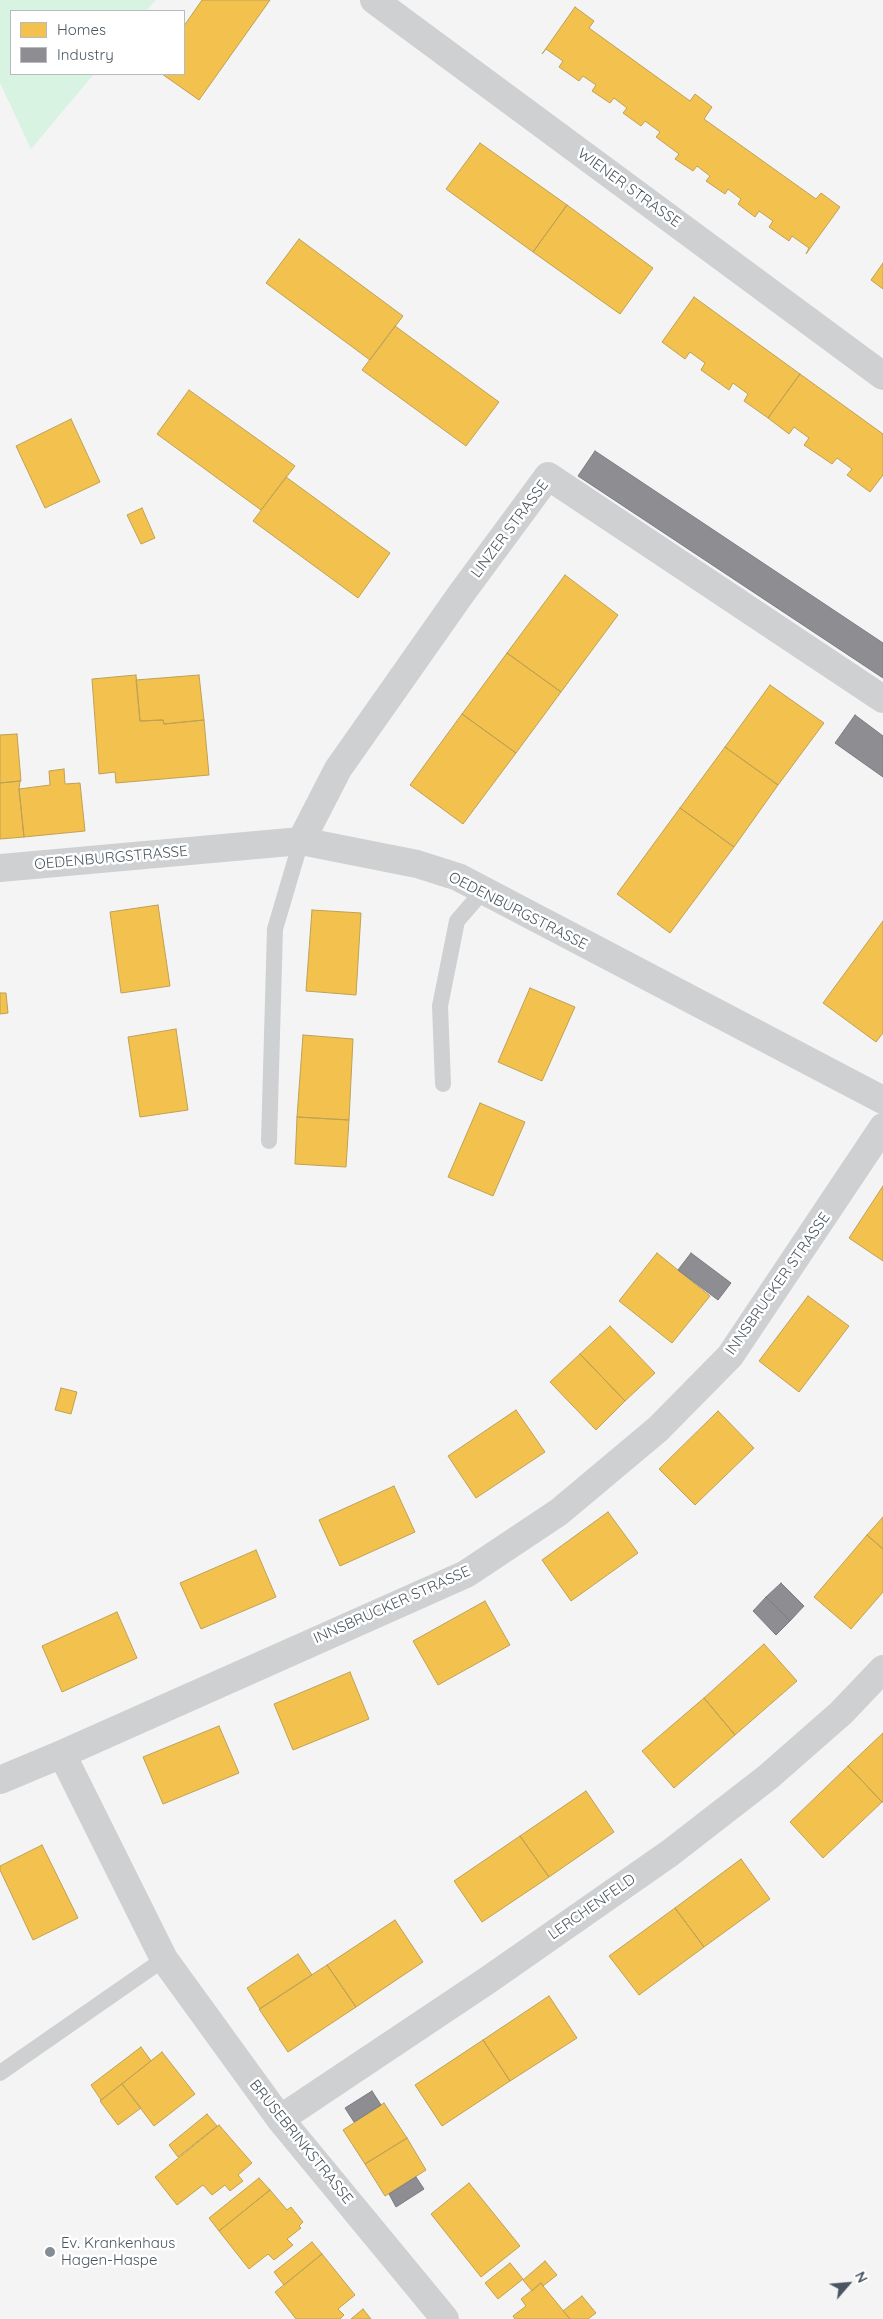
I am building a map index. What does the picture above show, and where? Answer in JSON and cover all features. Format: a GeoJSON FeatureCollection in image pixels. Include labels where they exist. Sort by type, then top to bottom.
{"type":"FeatureCollection","features":[{"type":"Feature","properties":{"kind":"street","name":"WIENER STRASSE"},"geometry":{"type":"LineString","coordinates":[[374,0],[883,376]]}},
{"type":"Feature","properties":{"kind":"street","name":"LINZER STRASSE"},"geometry":{"type":"LineString","coordinates":[[301,841],[338,769],[460,594],[548,476],[883,699]]}},
{"type":"Feature","properties":{"kind":"street","name":"OEDENBURGSTRASSE"},"geometry":{"type":"LineString","coordinates":[[0,868],[301,841],[417,864],[458,877],[883,1100]]}},
{"type":"Feature","properties":{"kind":"street","name":"INNSBRUCKER STRASSE"},"geometry":{"type":"LineString","coordinates":[[0,1780],[466,1574],[559,1512],[658,1429],[730,1356],[883,1127]]}},
{"type":"Feature","properties":{"kind":"street","name":"LERCHENFELD"},"geometry":{"type":"LineString","coordinates":[[280,2119],[488,1980],[670,1853],[768,1777],[841,1713],[883,1669]]}},
{"type":"Feature","properties":{"kind":"street","name":"BRUSEBRINKSTRASSE"},"geometry":{"type":"LineString","coordinates":[[62,1754],[164,1959],[280,2119],[445,2319]]}},
{"type":"Feature","properties":{"kind":"lane"},"geometry":{"type":"LineString","coordinates":[[269,1142],[275,929],[301,841]]}},
{"type":"Feature","properties":{"kind":"lane"},"geometry":{"type":"LineString","coordinates":[[443,1084],[440,1006],[457,921],[483,891]]}},
{"type":"Feature","properties":{"kind":"lane"},"geometry":{"type":"LineString","coordinates":[[0,2072],[164,1959]]}},
{"type":"Feature","properties":{"kind":"green space"},"geometry":{"type":"Polygon","coordinates":[[[0,0],[156,0],[147,10],[10,10],[10,75],[93,75],[31,149],[0,83],[0,0]]]}},
{"type":"Feature","properties":{"kind":"building: Homes"},"geometry":{"type":"Polygon","coordinates":[[[202,0],[270,0],[199,100],[163,75],[185,75],[185,25],[202,0]]]}},
{"type":"Feature","properties":{"kind":"building: Homes"},"geometry":{"type":"Polygon","coordinates":[[[575,7],[594,21],[589,28],[690,101],[695,94],[712,107],[704,119],[816,199],[821,193],[840,207],[806,254],[809,248],[792,236],[789,241],[769,227],[773,221],[759,211],[755,217],[738,204],[741,199],[728,189],[725,194],[706,181],[710,176],[697,166],[693,171],[675,159],[679,154],[656,137],[660,132],[645,121],[641,126],[623,113],[627,108],[614,98],[610,103],[592,91],[596,85],[583,76],[579,81],[559,67],[563,61],[546,49],[542,54],[575,7]]]}},
{"type":"Feature","properties":{"kind":"building: Homes"},"geometry":{"type":"Polygon","coordinates":[[[480,143],[567,205],[533,252],[446,189],[480,143]]]}},
{"type":"Feature","properties":{"kind":"building: Homes"},"geometry":{"type":"Polygon","coordinates":[[[567,205],[653,268],[620,314],[533,252],[567,205]]]}},
{"type":"Feature","properties":{"kind":"building: Homes"},"geometry":{"type":"Polygon","coordinates":[[[299,239],[403,316],[370,360],[266,283],[299,239]]]}},
{"type":"Feature","properties":{"kind":"building: Homes"},"geometry":{"type":"Polygon","coordinates":[[[883,263],[883,289],[871,280],[883,263]]]}},
{"type":"Feature","properties":{"kind":"building: Homes"},"geometry":{"type":"Polygon","coordinates":[[[694,297],[800,374],[768,418],[744,401],[748,394],[733,383],[729,390],[701,370],[705,363],[690,352],[685,359],[662,342],[694,297]]]}},
{"type":"Feature","properties":{"kind":"building: Homes"},"geometry":{"type":"Polygon","coordinates":[[[395,326],[499,402],[466,446],[362,370],[395,326]]]}},
{"type":"Feature","properties":{"kind":"building: Homes"},"geometry":{"type":"Polygon","coordinates":[[[800,374],[883,434],[883,475],[870,492],[847,475],[852,469],[837,458],[832,464],[804,445],[809,438],[794,427],[789,434],[768,418],[800,374]]]}},
{"type":"Feature","properties":{"kind":"building: Homes"},"geometry":{"type":"Polygon","coordinates":[[[189,390],[295,466],[261,510],[157,434],[189,390]]]}},
{"type":"Feature","properties":{"kind":"building: Homes"},"geometry":{"type":"Polygon","coordinates":[[[71,419],[100,482],[45,508],[16,446],[71,419]]]}},
{"type":"Feature","properties":{"kind":"building: Homes"},"geometry":{"type":"Polygon","coordinates":[[[286,477],[390,553],[358,598],[253,521],[286,477]]]}},
{"type":"Feature","properties":{"kind":"building: Homes"},"geometry":{"type":"Polygon","coordinates":[[[142,508],[155,538],[141,544],[127,515],[142,508]]]}},
{"type":"Feature","properties":{"kind":"building: Homes"},"geometry":{"type":"Polygon","coordinates":[[[565,575],[618,615],[561,692],[507,653],[565,575]]]}},
{"type":"Feature","properties":{"kind":"building: Homes"},"geometry":{"type":"Polygon","coordinates":[[[507,653],[561,692],[516,753],[462,714],[507,653]]]}},
{"type":"Feature","properties":{"kind":"building: Homes"},"geometry":{"type":"Polygon","coordinates":[[[136,675],[140,721],[163,720],[164,724],[204,720],[209,775],[116,783],[115,772],[99,774],[92,679],[136,675]]]}},
{"type":"Feature","properties":{"kind":"building: Homes"},"geometry":{"type":"Polygon","coordinates":[[[199,675],[204,720],[164,724],[163,720],[140,721],[136,680],[199,675]]]}},
{"type":"Feature","properties":{"kind":"building: Homes"},"geometry":{"type":"Polygon","coordinates":[[[770,685],[824,723],[778,785],[725,747],[770,685]]]}},
{"type":"Feature","properties":{"kind":"building: Homes"},"geometry":{"type":"Polygon","coordinates":[[[462,714],[516,753],[463,824],[410,785],[462,714]]]}},
{"type":"Feature","properties":{"kind":"building: Homes"},"geometry":{"type":"Polygon","coordinates":[[[17,734],[21,781],[0,783],[0,735],[17,734]]]}},
{"type":"Feature","properties":{"kind":"building: Homes"},"geometry":{"type":"Polygon","coordinates":[[[725,747],[778,785],[734,847],[680,808],[725,747]]]}},
{"type":"Feature","properties":{"kind":"building: Homes"},"geometry":{"type":"Polygon","coordinates":[[[64,769],[65,784],[80,783],[85,831],[24,837],[19,789],[50,785],[49,771],[64,769]]]}},
{"type":"Feature","properties":{"kind":"building: Homes"},"geometry":{"type":"Polygon","coordinates":[[[20,781],[19,789],[24,837],[0,839],[0,783],[20,781]]]}},
{"type":"Feature","properties":{"kind":"building: Homes"},"geometry":{"type":"Polygon","coordinates":[[[680,808],[734,847],[670,933],[617,894],[680,808]]]}},
{"type":"Feature","properties":{"kind":"building: Homes"},"geometry":{"type":"Polygon","coordinates":[[[158,905],[170,986],[121,993],[110,912],[158,905]]]}},
{"type":"Feature","properties":{"kind":"building: Homes"},"geometry":{"type":"Polygon","coordinates":[[[312,910],[361,913],[356,995],[306,991],[312,910]]]}},
{"type":"Feature","properties":{"kind":"building: Homes"},"geometry":{"type":"Polygon","coordinates":[[[883,921],[883,1033],[876,1042],[823,1003],[883,921]]]}},
{"type":"Feature","properties":{"kind":"building: Homes"},"geometry":{"type":"Polygon","coordinates":[[[530,988],[575,1007],[542,1081],[498,1062],[530,988]]]}},
{"type":"Feature","properties":{"kind":"building: Homes"},"geometry":{"type":"Polygon","coordinates":[[[0,993],[6,993],[8,1013],[0,1014],[0,993]]]}},
{"type":"Feature","properties":{"kind":"building: Homes"},"geometry":{"type":"Polygon","coordinates":[[[176,1029],[188,1110],[140,1117],[128,1037],[176,1029]]]}},
{"type":"Feature","properties":{"kind":"building: Homes"},"geometry":{"type":"Polygon","coordinates":[[[303,1035],[353,1039],[349,1120],[297,1117],[303,1035]]]}},
{"type":"Feature","properties":{"kind":"building: Homes"},"geometry":{"type":"Polygon","coordinates":[[[480,1103],[525,1122],[493,1196],[448,1177],[480,1103]]]}},
{"type":"Feature","properties":{"kind":"building: Homes"},"geometry":{"type":"Polygon","coordinates":[[[297,1117],[349,1120],[346,1167],[295,1164],[297,1117]]]}},
{"type":"Feature","properties":{"kind":"building: Homes"},"geometry":{"type":"Polygon","coordinates":[[[883,1186],[883,1261],[849,1238],[883,1186]]]}},
{"type":"Feature","properties":{"kind":"building: Homes"},"geometry":{"type":"Polygon","coordinates":[[[657,1253],[710,1296],[672,1343],[619,1301],[657,1253]]]}},
{"type":"Feature","properties":{"kind":"building: Homes"},"geometry":{"type":"Polygon","coordinates":[[[808,1296],[849,1326],[799,1392],[759,1361],[808,1296]]]}},
{"type":"Feature","properties":{"kind":"building: Homes"},"geometry":{"type":"Polygon","coordinates":[[[610,1326],[655,1373],[625,1401],[580,1354],[610,1326]]]}},
{"type":"Feature","properties":{"kind":"building: Homes"},"geometry":{"type":"Polygon","coordinates":[[[580,1354],[625,1401],[596,1430],[550,1382],[580,1354]]]}},
{"type":"Feature","properties":{"kind":"building: Homes"},"geometry":{"type":"Polygon","coordinates":[[[61,1388],[77,1392],[71,1414],[55,1410],[61,1388]]]}},
{"type":"Feature","properties":{"kind":"building: Homes"},"geometry":{"type":"Polygon","coordinates":[[[516,1410],[545,1452],[476,1498],[448,1456],[516,1410]]]}},
{"type":"Feature","properties":{"kind":"building: Homes"},"geometry":{"type":"Polygon","coordinates":[[[718,1411],[754,1448],[695,1505],[659,1469],[718,1411]]]}},
{"type":"Feature","properties":{"kind":"building: Homes"},"geometry":{"type":"Polygon","coordinates":[[[394,1486],[415,1532],[340,1566],[319,1520],[394,1486]]]}},
{"type":"Feature","properties":{"kind":"building: Homes"},"geometry":{"type":"Polygon","coordinates":[[[608,1512],[638,1553],[571,1601],[542,1560],[608,1512]]]}},
{"type":"Feature","properties":{"kind":"building: Homes"},"geometry":{"type":"Polygon","coordinates":[[[883,1517],[883,1549],[867,1535],[883,1517]]]}},
{"type":"Feature","properties":{"kind":"building: Homes"},"geometry":{"type":"Polygon","coordinates":[[[867,1535],[883,1549],[883,1592],[851,1629],[814,1597],[867,1535]]]}},
{"type":"Feature","properties":{"kind":"building: Homes"},"geometry":{"type":"Polygon","coordinates":[[[256,1550],[276,1597],[201,1629],[180,1583],[256,1550]]]}},
{"type":"Feature","properties":{"kind":"building: Homes"},"geometry":{"type":"Polygon","coordinates":[[[485,1601],[510,1645],[438,1685],[413,1641],[485,1601]]]}},
{"type":"Feature","properties":{"kind":"building: Homes"},"geometry":{"type":"Polygon","coordinates":[[[117,1612],[137,1658],[62,1692],[42,1646],[117,1612]]]}},
{"type":"Feature","properties":{"kind":"building: Homes"},"geometry":{"type":"Polygon","coordinates":[[[764,1644],[797,1681],[735,1735],[704,1698],[764,1644]]]}},
{"type":"Feature","properties":{"kind":"building: Homes"},"geometry":{"type":"Polygon","coordinates":[[[350,1672],[369,1719],[293,1750],[274,1704],[350,1672]]]}},
{"type":"Feature","properties":{"kind":"building: Homes"},"geometry":{"type":"Polygon","coordinates":[[[704,1698],[735,1735],[674,1788],[642,1751],[704,1698]]]}},
{"type":"Feature","properties":{"kind":"building: Homes"},"geometry":{"type":"Polygon","coordinates":[[[219,1726],[239,1773],[163,1804],[143,1757],[219,1726]]]}},
{"type":"Feature","properties":{"kind":"building: Homes"},"geometry":{"type":"Polygon","coordinates":[[[883,1733],[883,1802],[882,1802],[848,1766],[883,1733]]]}},
{"type":"Feature","properties":{"kind":"building: Homes"},"geometry":{"type":"Polygon","coordinates":[[[848,1766],[882,1802],[823,1858],[790,1822],[848,1766]]]}},
{"type":"Feature","properties":{"kind":"building: Homes"},"geometry":{"type":"Polygon","coordinates":[[[586,1791],[614,1832],[549,1877],[520,1836],[586,1791]]]}},
{"type":"Feature","properties":{"kind":"building: Homes"},"geometry":{"type":"Polygon","coordinates":[[[520,1836],[549,1877],[482,1922],[454,1881],[520,1836]]]}},
{"type":"Feature","properties":{"kind":"building: Homes"},"geometry":{"type":"Polygon","coordinates":[[[42,1845],[78,1918],[33,1940],[0,1870],[0,1866],[42,1845]]]}},
{"type":"Feature","properties":{"kind":"building: Homes"},"geometry":{"type":"Polygon","coordinates":[[[741,1859],[770,1899],[704,1947],[675,1908],[741,1859]]]}},
{"type":"Feature","properties":{"kind":"building: Homes"},"geometry":{"type":"Polygon","coordinates":[[[675,1908],[704,1947],[639,1995],[609,1956],[675,1908]]]}},
{"type":"Feature","properties":{"kind":"building: Homes"},"geometry":{"type":"Polygon","coordinates":[[[395,1920],[423,1962],[356,2007],[327,1965],[395,1920]]]}},
{"type":"Feature","properties":{"kind":"building: Homes"},"geometry":{"type":"Polygon","coordinates":[[[298,1954],[312,1975],[260,2009],[247,1988],[298,1954]]]}},
{"type":"Feature","properties":{"kind":"building: Homes"},"geometry":{"type":"Polygon","coordinates":[[[327,1965],[356,2007],[288,2052],[259,2009],[327,1965]]]}},
{"type":"Feature","properties":{"kind":"building: Homes"},"geometry":{"type":"Polygon","coordinates":[[[549,1996],[577,2038],[510,2081],[483,2040],[549,1996]]]}},
{"type":"Feature","properties":{"kind":"building: Homes"},"geometry":{"type":"Polygon","coordinates":[[[483,2040],[510,2081],[442,2126],[415,2085],[483,2040]]]}},
{"type":"Feature","properties":{"kind":"building: Homes"},"geometry":{"type":"Polygon","coordinates":[[[141,2047],[151,2061],[101,2100],[91,2085],[141,2047]]]}},
{"type":"Feature","properties":{"kind":"building: Homes"},"geometry":{"type":"Polygon","coordinates":[[[162,2052],[195,2094],[154,2126],[122,2084],[162,2052]]]}},
{"type":"Feature","properties":{"kind":"building: Homes"},"geometry":{"type":"Polygon","coordinates":[[[122,2084],[141,2108],[118,2125],[100,2101],[122,2084]]]}},
{"type":"Feature","properties":{"kind":"building: Homes"},"geometry":{"type":"Polygon","coordinates":[[[384,2103],[407,2138],[365,2164],[343,2130],[384,2103]]]}},
{"type":"Feature","properties":{"kind":"building: Homes"},"geometry":{"type":"Polygon","coordinates":[[[207,2114],[217,2126],[178,2157],[169,2145],[207,2114]]]}},
{"type":"Feature","properties":{"kind":"building: Homes"},"geometry":{"type":"Polygon","coordinates":[[[219,2125],[252,2163],[238,2175],[243,2181],[230,2191],[225,2185],[212,2195],[203,2185],[177,2205],[155,2177],[219,2125]]]}},
{"type":"Feature","properties":{"kind":"building: Homes"},"geometry":{"type":"Polygon","coordinates":[[[407,2138],[426,2170],[385,2196],[365,2164],[407,2138]]]}},
{"type":"Feature","properties":{"kind":"building: Homes"},"geometry":{"type":"Polygon","coordinates":[[[259,2178],[270,2190],[219,2231],[209,2218],[259,2178]]]}},
{"type":"Feature","properties":{"kind":"building: Homes"},"geometry":{"type":"Polygon","coordinates":[[[469,2183],[520,2246],[481,2277],[431,2214],[469,2183]]]}},
{"type":"Feature","properties":{"kind":"building: Homes"},"geometry":{"type":"Polygon","coordinates":[[[270,2190],[287,2210],[291,2207],[303,2222],[299,2226],[301,2228],[287,2239],[293,2245],[274,2260],[268,2254],[249,2269],[219,2231],[270,2190]]]}},
{"type":"Feature","properties":{"kind":"building: Homes"},"geometry":{"type":"Polygon","coordinates":[[[312,2242],[322,2254],[284,2285],[274,2272],[312,2242]]]}},
{"type":"Feature","properties":{"kind":"building: Homes"},"geometry":{"type":"Polygon","coordinates":[[[322,2254],[355,2295],[338,2309],[344,2315],[340,2319],[296,2319],[275,2292],[322,2254]]]}},
{"type":"Feature","properties":{"kind":"building: Homes"},"geometry":{"type":"Polygon","coordinates":[[[545,2261],[557,2275],[543,2286],[541,2283],[532,2291],[523,2280],[545,2261]]]}},
{"type":"Feature","properties":{"kind":"building: Homes"},"geometry":{"type":"Polygon","coordinates":[[[510,2263],[523,2279],[498,2299],[485,2283],[510,2263]]]}},
{"type":"Feature","properties":{"kind":"building: Homes"},"geometry":{"type":"Polygon","coordinates":[[[541,2283],[570,2319],[515,2319],[513,2316],[526,2306],[521,2299],[541,2283]]]}},
{"type":"Feature","properties":{"kind":"building: Homes"},"geometry":{"type":"Polygon","coordinates":[[[582,2296],[596,2313],[588,2319],[570,2319],[563,2311],[582,2296]]]}},
{"type":"Feature","properties":{"kind":"building: Homes"},"geometry":{"type":"Polygon","coordinates":[[[363,2309],[371,2319],[351,2319],[363,2309]]]}},
{"type":"Feature","properties":{"kind":"building: Industry"},"geometry":{"type":"Polygon","coordinates":[[[595,451],[883,643],[883,678],[578,476],[595,451]]]}},
{"type":"Feature","properties":{"kind":"building: Industry"},"geometry":{"type":"Polygon","coordinates":[[[855,715],[883,736],[883,777],[835,743],[855,715]]]}},
{"type":"Feature","properties":{"kind":"building: Industry"},"geometry":{"type":"Polygon","coordinates":[[[691,1253],[731,1283],[718,1300],[678,1270],[691,1253]]]}},
{"type":"Feature","properties":{"kind":"building: Industry"},"geometry":{"type":"Polygon","coordinates":[[[781,1583],[804,1606],[790,1621],[766,1597],[781,1583]]]}},
{"type":"Feature","properties":{"kind":"building: Industry"},"geometry":{"type":"Polygon","coordinates":[[[766,1597],[790,1621],[776,1635],[753,1611],[766,1597]]]}},
{"type":"Feature","properties":{"kind":"building: Industry"},"geometry":{"type":"Polygon","coordinates":[[[372,2091],[381,2105],[354,2122],[345,2108],[372,2091]]]}},
{"type":"Feature","properties":{"kind":"building: Industry"},"geometry":{"type":"Polygon","coordinates":[[[416,2177],[424,2189],[396,2207],[389,2194],[416,2177]]]}},
{"type":"Feature","properties":{"kind":"place","name":"Ev. Krankenhaus Hagen-Haspe"},"geometry":{"type":"Point","coordinates":[50,2252]}}]}
